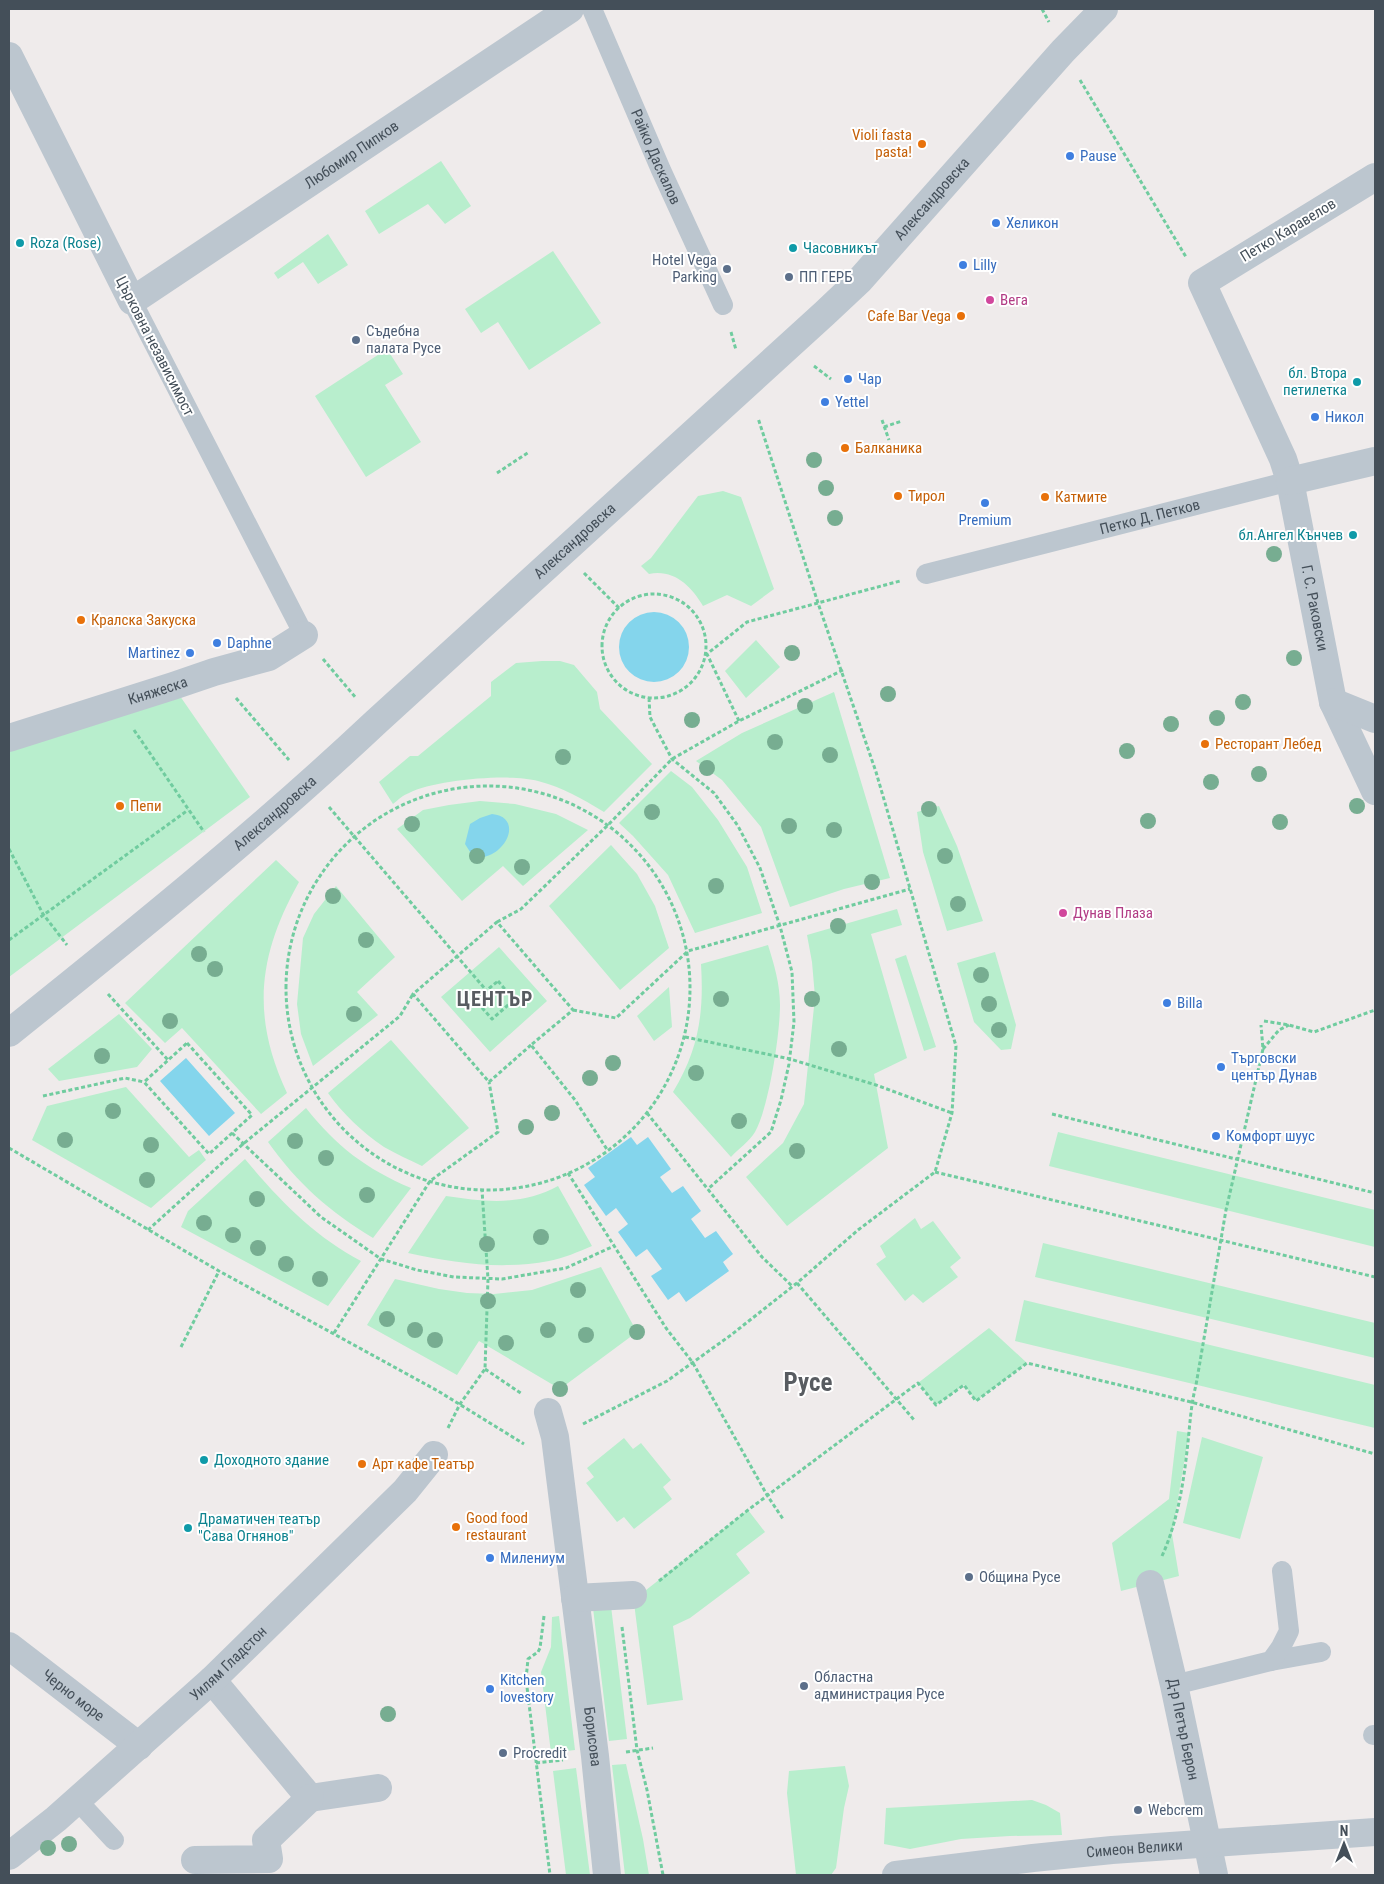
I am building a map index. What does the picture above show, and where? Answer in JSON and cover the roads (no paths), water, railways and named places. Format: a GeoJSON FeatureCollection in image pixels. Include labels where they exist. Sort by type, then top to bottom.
{"type":"FeatureCollection","features":[{"type":"Feature","properties":{"kind":"street","name":"Любомир Пипков"},"geometry":{"type":"LineString","coordinates":[[132,301],[570,9]]}},
{"type":"Feature","properties":{"kind":"street","name":"Александровска"},"geometry":{"type":"LineString","coordinates":[[9,1033],[224,859],[310,784],[860,280],[1063,51],[1104,9]]}},
{"type":"Feature","properties":{"kind":"street","name":"Църковна независимост"},"geometry":{"type":"LineString","coordinates":[[9,56],[132,301]]}},
{"type":"Feature","properties":{"kind":"street","name":"Петко Каравелов"},"geometry":{"type":"LineString","coordinates":[[1202,283],[1375,177]]}},
{"type":"Feature","properties":{"kind":"street","name":"Г. С. Раковски"},"geometry":{"type":"LineString","coordinates":[[1202,283],[1283,459],[1290,481],[1333,702],[1375,791]]}},
{"type":"Feature","properties":{"kind":"street","name":"Петко Д. Петков"},"geometry":{"type":"LineString","coordinates":[[1290,481],[1375,460]]}},
{"type":"Feature","properties":{"kind":"street","name":"Княжеска"},"geometry":{"type":"LineString","coordinates":[[9,738],[214,672],[269,657],[304,635]]}},
{"type":"Feature","properties":{"kind":"street"},"geometry":{"type":"LineString","coordinates":[[1333,702],[1375,719]]}},
{"type":"Feature","properties":{"kind":"street","name":"Борисова"},"geometry":{"type":"LineString","coordinates":[[552,1424],[595,1756],[607,1875]]}},
{"type":"Feature","properties":{"kind":"street","name":"Уилям Гладстон"},"geometry":{"type":"LineString","coordinates":[[9,1856],[77,1800],[212,1680],[405,1491],[434,1454]]}},
{"type":"Feature","properties":{"kind":"street","name":"Д-р Петър Берон"},"geometry":{"type":"LineString","coordinates":[[1150,1584],[1174,1685],[1214,1875]]}},
{"type":"Feature","properties":{"kind":"street"},"geometry":{"type":"LineString","coordinates":[[575,1598],[626,1595]]}},
{"type":"Feature","properties":{"kind":"street","name":"Черно море"},"geometry":{"type":"LineString","coordinates":[[9,1646],[139,1746]]}},
{"type":"Feature","properties":{"kind":"street"},"geometry":{"type":"LineString","coordinates":[[212,1680],[310,1798]]}},
{"type":"Feature","properties":{"kind":"street"},"geometry":{"type":"LineString","coordinates":[[195,1860],[269,1859],[266,1840],[310,1798],[378,1788]]}},
{"type":"Feature","properties":{"kind":"street","name":"Симеон Велики"},"geometry":{"type":"LineString","coordinates":[[896,1875],[1112,1850],[1375,1832]]}},
{"type":"Feature","properties":{"kind":"lane","name":"Райко Даскалов"},"geometry":{"type":"LineString","coordinates":[[592,9],[661,170],[723,305]]}},
{"type":"Feature","properties":{"kind":"lane","name":"Църковна независимост"},"geometry":{"type":"LineString","coordinates":[[132,301],[304,635]]}},
{"type":"Feature","properties":{"kind":"lane","name":"Петко Д. Петков"},"geometry":{"type":"LineString","coordinates":[[926,574],[1290,481]]}},
{"type":"Feature","properties":{"kind":"lane"},"geometry":{"type":"LineString","coordinates":[[1271,1660],[1281,1647],[1289,1631],[1282,1571]]}},
{"type":"Feature","properties":{"kind":"lane"},"geometry":{"type":"LineString","coordinates":[[1174,1685],[1271,1660],[1321,1652]]}},
{"type":"Feature","properties":{"kind":"lane"},"geometry":{"type":"LineString","coordinates":[[77,1800],[114,1840]]}},
{"type":"Feature","properties":{"kind":"water"},"geometry":{"type":"Polygon","coordinates":[[[647,612],[661,612],[674,618],[683,627],[689,640],[687,660],[679,672],[661,682],[647,682],[634,676],[625,667],[619,654],[619,640],[625,627],[634,618],[647,612]]]}},
{"type":"Feature","properties":{"kind":"water"},"geometry":{"type":"Polygon","coordinates":[[[492,814],[501,816],[507,821],[509,834],[501,847],[495,852],[482,857],[472,855],[465,844],[470,824],[492,814]]]}},
{"type":"Feature","properties":{"kind":"water"},"geometry":{"type":"Polygon","coordinates":[[[186,1058],[235,1113],[209,1136],[160,1081],[186,1058]]]}},
{"type":"Feature","properties":{"kind":"water"},"geometry":{"type":"Polygon","coordinates":[[[631,1137],[637,1145],[648,1137],[671,1169],[660,1177],[672,1193],[683,1186],[701,1211],[691,1219],[705,1238],[716,1231],[733,1254],[723,1262],[729,1271],[686,1302],[679,1292],[668,1300],[651,1276],[662,1269],[647,1249],[636,1257],[618,1232],[628,1224],[616,1208],[606,1216],[584,1185],[595,1177],[588,1168],[631,1137]]]}},
{"type":"Feature","properties":{"kind":"place","name":"Violi fasta pasta!"},"geometry":{"type":"Point","coordinates":[922,144]}},
{"type":"Feature","properties":{"kind":"place","name":"Pause"},"geometry":{"type":"Point","coordinates":[1070,156]}},
{"type":"Feature","properties":{"kind":"place","name":"Хеликон"},"geometry":{"type":"Point","coordinates":[996,223]}},
{"type":"Feature","properties":{"kind":"place","name":"Roza (Rose)"},"geometry":{"type":"Point","coordinates":[20,243]}},
{"type":"Feature","properties":{"kind":"place","name":"Часовникът"},"geometry":{"type":"Point","coordinates":[793,248]}},
{"type":"Feature","properties":{"kind":"place","name":"Lilly"},"geometry":{"type":"Point","coordinates":[963,265]}},
{"type":"Feature","properties":{"kind":"place","name":"Hotel Vega Parking"},"geometry":{"type":"Point","coordinates":[727,269]}},
{"type":"Feature","properties":{"kind":"place","name":"ПП ГЕРБ"},"geometry":{"type":"Point","coordinates":[789,277]}},
{"type":"Feature","properties":{"kind":"place","name":"Вега"},"geometry":{"type":"Point","coordinates":[990,300]}},
{"type":"Feature","properties":{"kind":"place","name":"Cafe Bar Vega"},"geometry":{"type":"Point","coordinates":[961,316]}},
{"type":"Feature","properties":{"kind":"place","name":"Съдебна палата Русе"},"geometry":{"type":"Point","coordinates":[356,340]}},
{"type":"Feature","properties":{"kind":"place","name":"Чар"},"geometry":{"type":"Point","coordinates":[848,379]}},
{"type":"Feature","properties":{"kind":"place","name":"бл. Втора петилетка"},"geometry":{"type":"Point","coordinates":[1357,382]}},
{"type":"Feature","properties":{"kind":"place","name":"Yettel"},"geometry":{"type":"Point","coordinates":[825,402]}},
{"type":"Feature","properties":{"kind":"place","name":"Никол"},"geometry":{"type":"Point","coordinates":[1315,417]}},
{"type":"Feature","properties":{"kind":"place","name":"Балканика"},"geometry":{"type":"Point","coordinates":[845,448]}},
{"type":"Feature","properties":{"kind":"place","name":"Тирол"},"geometry":{"type":"Point","coordinates":[898,496]}},
{"type":"Feature","properties":{"kind":"place","name":"Катмите"},"geometry":{"type":"Point","coordinates":[1045,497]}},
{"type":"Feature","properties":{"kind":"place","name":"Premium"},"geometry":{"type":"Point","coordinates":[985,503]}},
{"type":"Feature","properties":{"kind":"place","name":"бл.Ангел Кънчев"},"geometry":{"type":"Point","coordinates":[1353,535]}},
{"type":"Feature","properties":{"kind":"place","name":"Кралска Закуска"},"geometry":{"type":"Point","coordinates":[81,620]}},
{"type":"Feature","properties":{"kind":"place","name":"Daphne"},"geometry":{"type":"Point","coordinates":[217,643]}},
{"type":"Feature","properties":{"kind":"place","name":"Martinez"},"geometry":{"type":"Point","coordinates":[190,653]}},
{"type":"Feature","properties":{"kind":"place","name":"Ресторант Лебед"},"geometry":{"type":"Point","coordinates":[1205,744]}},
{"type":"Feature","properties":{"kind":"place","name":"Пепи"},"geometry":{"type":"Point","coordinates":[120,806]}},
{"type":"Feature","properties":{"kind":"place","name":"Дунав Плаза"},"geometry":{"type":"Point","coordinates":[1063,913]}},
{"type":"Feature","properties":{"kind":"place","name":"Billa"},"geometry":{"type":"Point","coordinates":[1167,1003]}},
{"type":"Feature","properties":{"kind":"place","name":"Tърговски център Дунав"},"geometry":{"type":"Point","coordinates":[1221,1067]}},
{"type":"Feature","properties":{"kind":"place","name":"Комфорт шуус"},"geometry":{"type":"Point","coordinates":[1216,1136]}},
{"type":"Feature","properties":{"kind":"place","name":"Доходното здание"},"geometry":{"type":"Point","coordinates":[204,1460]}},
{"type":"Feature","properties":{"kind":"place","name":"Арт кафе Театър"},"geometry":{"type":"Point","coordinates":[362,1464]}},
{"type":"Feature","properties":{"kind":"place","name":"Good food restaurant"},"geometry":{"type":"Point","coordinates":[456,1527]}},
{"type":"Feature","properties":{"kind":"place","name":"Драматичен театър \"Сава Огнянов\""},"geometry":{"type":"Point","coordinates":[188,1528]}},
{"type":"Feature","properties":{"kind":"place","name":"Милениум"},"geometry":{"type":"Point","coordinates":[490,1558]}},
{"type":"Feature","properties":{"kind":"place","name":"Община Русе"},"geometry":{"type":"Point","coordinates":[969,1577]}},
{"type":"Feature","properties":{"kind":"place","name":"Областна администрация Русе"},"geometry":{"type":"Point","coordinates":[804,1686]}},
{"type":"Feature","properties":{"kind":"place","name":"Kitchen lovestory"},"geometry":{"type":"Point","coordinates":[490,1689]}},
{"type":"Feature","properties":{"kind":"place","name":"Procredit"},"geometry":{"type":"Point","coordinates":[503,1753]}},
{"type":"Feature","properties":{"kind":"place","name":"Webcrem"},"geometry":{"type":"Point","coordinates":[1138,1810]}},
{"type":"Feature","properties":{"kind":"district","name":"ЦЕНТЪР"},"geometry":{"type":"Point","coordinates":[495,999]}},
{"type":"Feature","properties":{"kind":"district","name":"Русе"},"geometry":{"type":"Point","coordinates":[808,1382]}}]}
